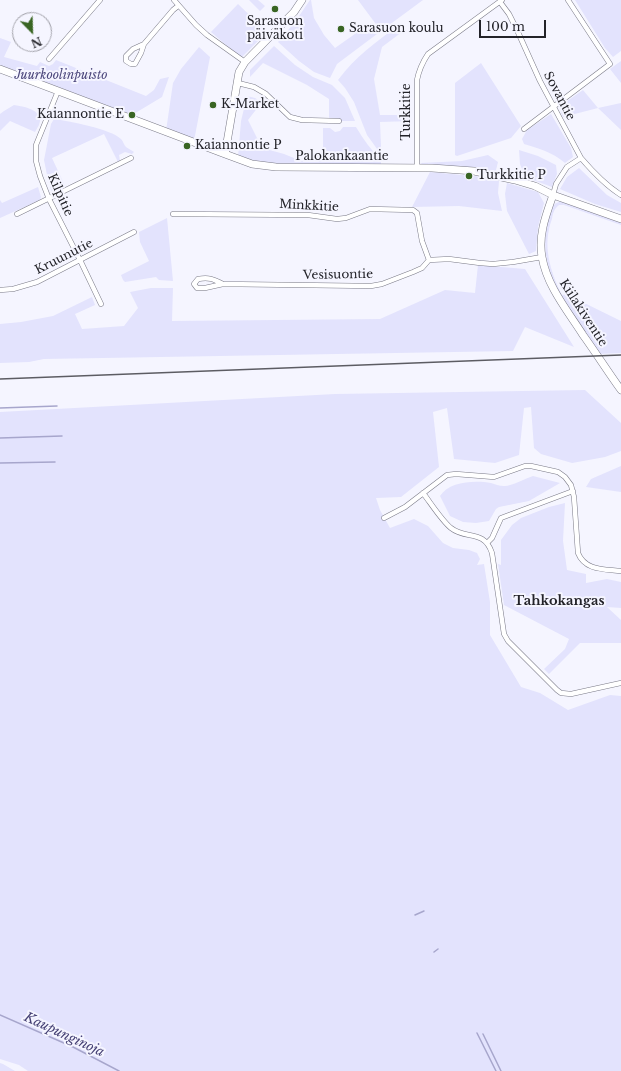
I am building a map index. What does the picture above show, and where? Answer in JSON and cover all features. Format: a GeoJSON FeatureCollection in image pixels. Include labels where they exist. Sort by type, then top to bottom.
{"type":"FeatureCollection","features":[{"type":"Feature","properties":{"kind":"main road"},"geometry":{"type":"LineString","coordinates":[[225,154],[239,72],[244,62],[294,12],[302,0]]}},
{"type":"Feature","properties":{"kind":"main road","name":"Palokankaantie"},"geometry":{"type":"LineString","coordinates":[[0,69],[252,164],[276,167],[432,168],[474,171],[535,186],[621,219]]}},
{"type":"Feature","properties":{"kind":"main road","name":"Kiilakiventie"},"geometry":{"type":"LineString","coordinates":[[553,194],[543,226],[542,257],[548,277],[558,296],[621,390]]}},
{"type":"Feature","properties":{"kind":"street"},"geometry":{"type":"LineString","coordinates":[[49,59],[100,0]]}},
{"type":"Feature","properties":{"kind":"street"},"geometry":{"type":"LineString","coordinates":[[174,0],[178,6],[207,35],[244,62]]}},
{"type":"Feature","properties":{"kind":"street"},"geometry":{"type":"LineString","coordinates":[[524,129],[610,64],[568,0]]}},
{"type":"Feature","properties":{"kind":"street","name":"Sovantie"},"geometry":{"type":"LineString","coordinates":[[501,1],[517,30],[540,81],[581,158]]}},
{"type":"Feature","properties":{"kind":"street","name":"Turkkitie"},"geometry":{"type":"LineString","coordinates":[[417,168],[417,80],[419,68],[428,54],[501,1]]}},
{"type":"Feature","properties":{"kind":"street"},"geometry":{"type":"LineString","coordinates":[[144,44],[133,49],[126,56],[126,61],[131,64],[136,64],[144,44],[178,6]]}},
{"type":"Feature","properties":{"kind":"street"},"geometry":{"type":"LineString","coordinates":[[238,83],[254,87],[266,94],[290,117],[302,120],[339,121]]}},
{"type":"Feature","properties":{"kind":"street","name":"Kilpitie"},"geometry":{"type":"LineString","coordinates":[[58,91],[36,145],[36,161],[49,198],[101,304]]}},
{"type":"Feature","properties":{"kind":"street"},"geometry":{"type":"LineString","coordinates":[[17,214],[131,158]]}},
{"type":"Feature","properties":{"kind":"street"},"geometry":{"type":"LineString","coordinates":[[553,194],[556,184],[567,167],[581,158],[597,177],[621,195]]}},
{"type":"Feature","properties":{"kind":"street","name":"Minkkitie"},"geometry":{"type":"LineString","coordinates":[[173,214],[308,215],[337,219],[346,218],[370,209],[413,210],[417,213],[422,242],[430,260]]}},
{"type":"Feature","properties":{"kind":"street","name":"Kruunutie"},"geometry":{"type":"LineString","coordinates":[[0,290],[13,289],[37,282],[134,232]]}},
{"type":"Feature","properties":{"kind":"street"},"geometry":{"type":"LineString","coordinates":[[430,260],[449,259],[493,264],[542,257]]}},
{"type":"Feature","properties":{"kind":"street","name":"Vesisuontie"},"geometry":{"type":"LineString","coordinates":[[223,284],[216,280],[205,278],[198,279],[194,284],[197,288],[205,288],[223,284],[371,286],[382,284],[422,268],[430,260]]}},
{"type":"Feature","properties":{"kind":"street"},"geometry":{"type":"LineString","coordinates":[[384,518],[405,507],[444,477],[451,474],[494,477],[528,466],[558,472],[568,480],[574,490],[578,553],[581,560],[586,565],[592,567],[621,571]]}},
{"type":"Feature","properties":{"kind":"street"},"geometry":{"type":"LineString","coordinates":[[487,543],[492,538],[501,518],[574,490]]}},
{"type":"Feature","properties":{"kind":"street"},"geometry":{"type":"LineString","coordinates":[[423,493],[452,529],[481,538],[487,543],[492,553],[502,630],[508,641],[560,692],[571,694],[621,683]]}},
{"type":"Feature","properties":{"kind":"green space"},"geometry":{"type":"Polygon","coordinates":[[[249,0],[258,0],[265,6],[260,11],[249,0]]]}},
{"type":"Feature","properties":{"kind":"green space"},"geometry":{"type":"Polygon","coordinates":[[[310,0],[314,18],[324,35],[335,48],[369,24],[377,34],[337,64],[330,78],[314,72],[278,42],[295,22],[310,0]]]}},
{"type":"Feature","properties":{"kind":"green space"},"geometry":{"type":"Polygon","coordinates":[[[358,0],[423,0],[381,31],[358,0]]]}},
{"type":"Feature","properties":{"kind":"green space"},"geometry":{"type":"Polygon","coordinates":[[[575,0],[621,0],[621,51],[613,57],[605,48],[575,0]]]}},
{"type":"Feature","properties":{"kind":"green space"},"geometry":{"type":"Polygon","coordinates":[[[238,4],[267,32],[241,58],[211,32],[238,4]]]}},
{"type":"Feature","properties":{"kind":"green space"},"geometry":{"type":"Polygon","coordinates":[[[399,25],[406,29],[382,47],[374,79],[380,115],[412,115],[412,121],[380,122],[380,153],[367,135],[354,102],[338,80],[359,57],[399,25]]]}},
{"type":"Feature","properties":{"kind":"green space","name":"Juurkoolinpuisto"},"geometry":{"type":"Polygon","coordinates":[[[0,38],[11,42],[4,57],[37,66],[40,62],[49,66],[56,60],[146,96],[154,90],[160,79],[169,77],[162,97],[132,115],[0,65],[0,38]]]}},
{"type":"Feature","properties":{"kind":"green space"},"geometry":{"type":"Polygon","coordinates":[[[274,46],[295,65],[313,77],[332,85],[345,98],[355,121],[332,121],[329,118],[329,99],[307,85],[263,63],[250,77],[250,70],[274,46]]]}},
{"type":"Feature","properties":{"kind":"green space"},"geometry":{"type":"Polygon","coordinates":[[[199,47],[210,57],[194,141],[166,131],[173,83],[181,69],[199,47]]]}},
{"type":"Feature","properties":{"kind":"green space"},"geometry":{"type":"Polygon","coordinates":[[[621,61],[621,83],[610,69],[621,61]]]}},
{"type":"Feature","properties":{"kind":"green space"},"geometry":{"type":"Polygon","coordinates":[[[481,63],[521,126],[511,138],[457,156],[455,155],[455,83],[481,63]]]}},
{"type":"Feature","properties":{"kind":"green space"},"geometry":{"type":"Polygon","coordinates":[[[583,90],[598,108],[563,117],[560,106],[583,90]]]}},
{"type":"Feature","properties":{"kind":"green space"},"geometry":{"type":"Polygon","coordinates":[[[247,96],[262,102],[248,120],[258,140],[266,149],[304,162],[318,162],[323,157],[323,128],[330,128],[335,132],[340,131],[343,127],[356,127],[367,144],[381,160],[381,166],[276,166],[238,157],[241,121],[247,96]]]}},
{"type":"Feature","properties":{"kind":"green space"},"geometry":{"type":"Polygon","coordinates":[[[621,103],[621,130],[598,108],[621,103]]]}},
{"type":"Feature","properties":{"kind":"green space"},"geometry":{"type":"Polygon","coordinates":[[[14,105],[29,108],[41,117],[35,132],[10,121],[0,131],[0,114],[14,105]]]}},
{"type":"Feature","properties":{"kind":"green space"},"geometry":{"type":"Polygon","coordinates":[[[551,114],[571,148],[573,157],[565,163],[551,153],[524,144],[522,139],[527,130],[551,114]]]}},
{"type":"Feature","properties":{"kind":"green space"},"geometry":{"type":"Polygon","coordinates":[[[54,119],[89,126],[116,135],[121,139],[126,147],[134,152],[132,154],[125,152],[119,155],[120,161],[118,162],[104,134],[52,158],[65,186],[52,192],[50,187],[58,180],[53,173],[47,175],[44,160],[51,124],[54,119]]]}},
{"type":"Feature","properties":{"kind":"green space"},"geometry":{"type":"Polygon","coordinates":[[[519,150],[538,156],[556,165],[557,174],[552,187],[525,177],[520,164],[519,150]]]}},
{"type":"Feature","properties":{"kind":"green space"},"geometry":{"type":"Polygon","coordinates":[[[488,155],[498,162],[495,174],[423,166],[421,163],[462,161],[488,155]]]}},
{"type":"Feature","properties":{"kind":"green space"},"geometry":{"type":"Polygon","coordinates":[[[579,168],[607,195],[621,203],[621,212],[595,204],[560,189],[567,177],[579,168]]]}},
{"type":"Feature","properties":{"kind":"green space"},"geometry":{"type":"Polygon","coordinates":[[[430,172],[483,177],[499,181],[498,193],[502,211],[459,206],[412,207],[430,172]]]}},
{"type":"Feature","properties":{"kind":"green space"},"geometry":{"type":"Polygon","coordinates":[[[507,183],[538,192],[544,203],[538,227],[536,251],[529,254],[507,211],[505,194],[507,183]]]}},
{"type":"Feature","properties":{"kind":"green space"},"geometry":{"type":"Polygon","coordinates":[[[38,187],[41,197],[40,200],[0,218],[0,200],[2,203],[38,187]]]}},
{"type":"Feature","properties":{"kind":"green space"},"geometry":{"type":"Polygon","coordinates":[[[565,201],[621,221],[621,225],[564,205],[559,205],[554,211],[549,229],[548,248],[551,267],[562,295],[566,294],[621,321],[621,353],[599,354],[560,295],[551,276],[545,247],[547,226],[552,207],[558,202],[565,201]]]}},
{"type":"Feature","properties":{"kind":"green space"},"geometry":{"type":"Polygon","coordinates":[[[167,218],[173,281],[159,280],[156,277],[125,282],[121,275],[149,261],[140,242],[139,232],[167,218]]]}},
{"type":"Feature","properties":{"kind":"green space"},"geometry":{"type":"Polygon","coordinates":[[[478,265],[525,269],[574,347],[525,327],[513,351],[44,359],[29,362],[0,363],[0,324],[53,316],[92,297],[95,305],[75,314],[82,329],[124,326],[138,308],[130,292],[151,288],[173,288],[172,321],[380,319],[445,290],[475,293],[478,265]]]}},
{"type":"Feature","properties":{"kind":"green space"},"geometry":{"type":"Polygon","coordinates":[[[585,390],[621,423],[621,451],[605,457],[572,463],[541,454],[534,448],[531,407],[524,408],[519,455],[495,463],[454,459],[447,408],[433,412],[439,467],[401,497],[376,498],[380,510],[390,528],[414,519],[428,526],[443,543],[453,548],[469,550],[477,553],[480,559],[477,565],[484,564],[490,602],[490,635],[521,687],[540,693],[568,710],[610,695],[621,696],[621,1071],[28,1071],[19,1065],[0,1059],[0,412],[335,394],[585,390]]]}},
{"type":"Feature","properties":{"kind":"green space"},"geometry":{"type":"Polygon","coordinates":[[[621,466],[621,492],[586,487],[591,479],[621,466]]]}},
{"type":"Feature","properties":{"kind":"green space"},"geometry":{"type":"Polygon","coordinates":[[[533,476],[560,483],[529,501],[499,507],[496,509],[489,521],[476,523],[463,522],[450,516],[440,496],[450,487],[463,483],[485,482],[506,486],[533,476]]]}},
{"type":"Feature","properties":{"kind":"green space"},"geometry":{"type":"Polygon","coordinates":[[[565,503],[563,541],[567,570],[586,574],[586,583],[607,579],[621,582],[621,608],[607,607],[621,620],[621,643],[580,643],[549,674],[544,669],[565,649],[569,639],[504,605],[498,564],[501,565],[501,540],[512,525],[521,518],[549,507],[565,503]]]}},
{"type":"Feature","properties":{"kind":"green space"},"geometry":{"type":"Polygon","coordinates":[[[0,1063],[3,1064],[15,1071],[0,1071],[0,1063]]]}},
{"type":"Feature","properties":{"kind":"waterway"},"geometry":{"type":"LineString","coordinates":[[0,408],[57,406]]}},
{"type":"Feature","properties":{"kind":"waterway"},"geometry":{"type":"LineString","coordinates":[[0,438],[62,436]]}},
{"type":"Feature","properties":{"kind":"waterway"},"geometry":{"type":"LineString","coordinates":[[0,463],[55,462]]}},
{"type":"Feature","properties":{"kind":"waterway"},"geometry":{"type":"LineString","coordinates":[[415,915],[424,911]]}},
{"type":"Feature","properties":{"kind":"waterway"},"geometry":{"type":"LineString","coordinates":[[434,952],[438,949]]}},
{"type":"Feature","properties":{"kind":"waterway","name":"Kaupunginoja"},"geometry":{"type":"LineString","coordinates":[[0,1015],[73,1047],[119,1071]]}},
{"type":"Feature","properties":{"kind":"waterway"},"geometry":{"type":"LineString","coordinates":[[477,1033],[496,1071]]}},
{"type":"Feature","properties":{"kind":"waterway"},"geometry":{"type":"LineString","coordinates":[[483,1034],[501,1071]]}},
{"type":"Feature","properties":{"kind":"railway"},"geometry":{"type":"LineString","coordinates":[[0,379],[621,355]]}},
{"type":"Feature","properties":{"kind":"place","name":"Sarasuon päiväkoti"},"geometry":{"type":"Point","coordinates":[275,9]}},
{"type":"Feature","properties":{"kind":"place","name":"Sarasuon koulu"},"geometry":{"type":"Point","coordinates":[341,29]}},
{"type":"Feature","properties":{"kind":"place","name":"K-Market"},"geometry":{"type":"Point","coordinates":[213,105]}},
{"type":"Feature","properties":{"kind":"place","name":"Kaiannontie E"},"geometry":{"type":"Point","coordinates":[132,115]}},
{"type":"Feature","properties":{"kind":"place","name":"Kaiannontie P"},"geometry":{"type":"Point","coordinates":[187,146]}},
{"type":"Feature","properties":{"kind":"place","name":"Turkkitie P"},"geometry":{"type":"Point","coordinates":[469,176]}},
{"type":"Feature","properties":{"kind":"district","name":"Tahkokangas"},"geometry":{"type":"Point","coordinates":[559,601]}}]}
